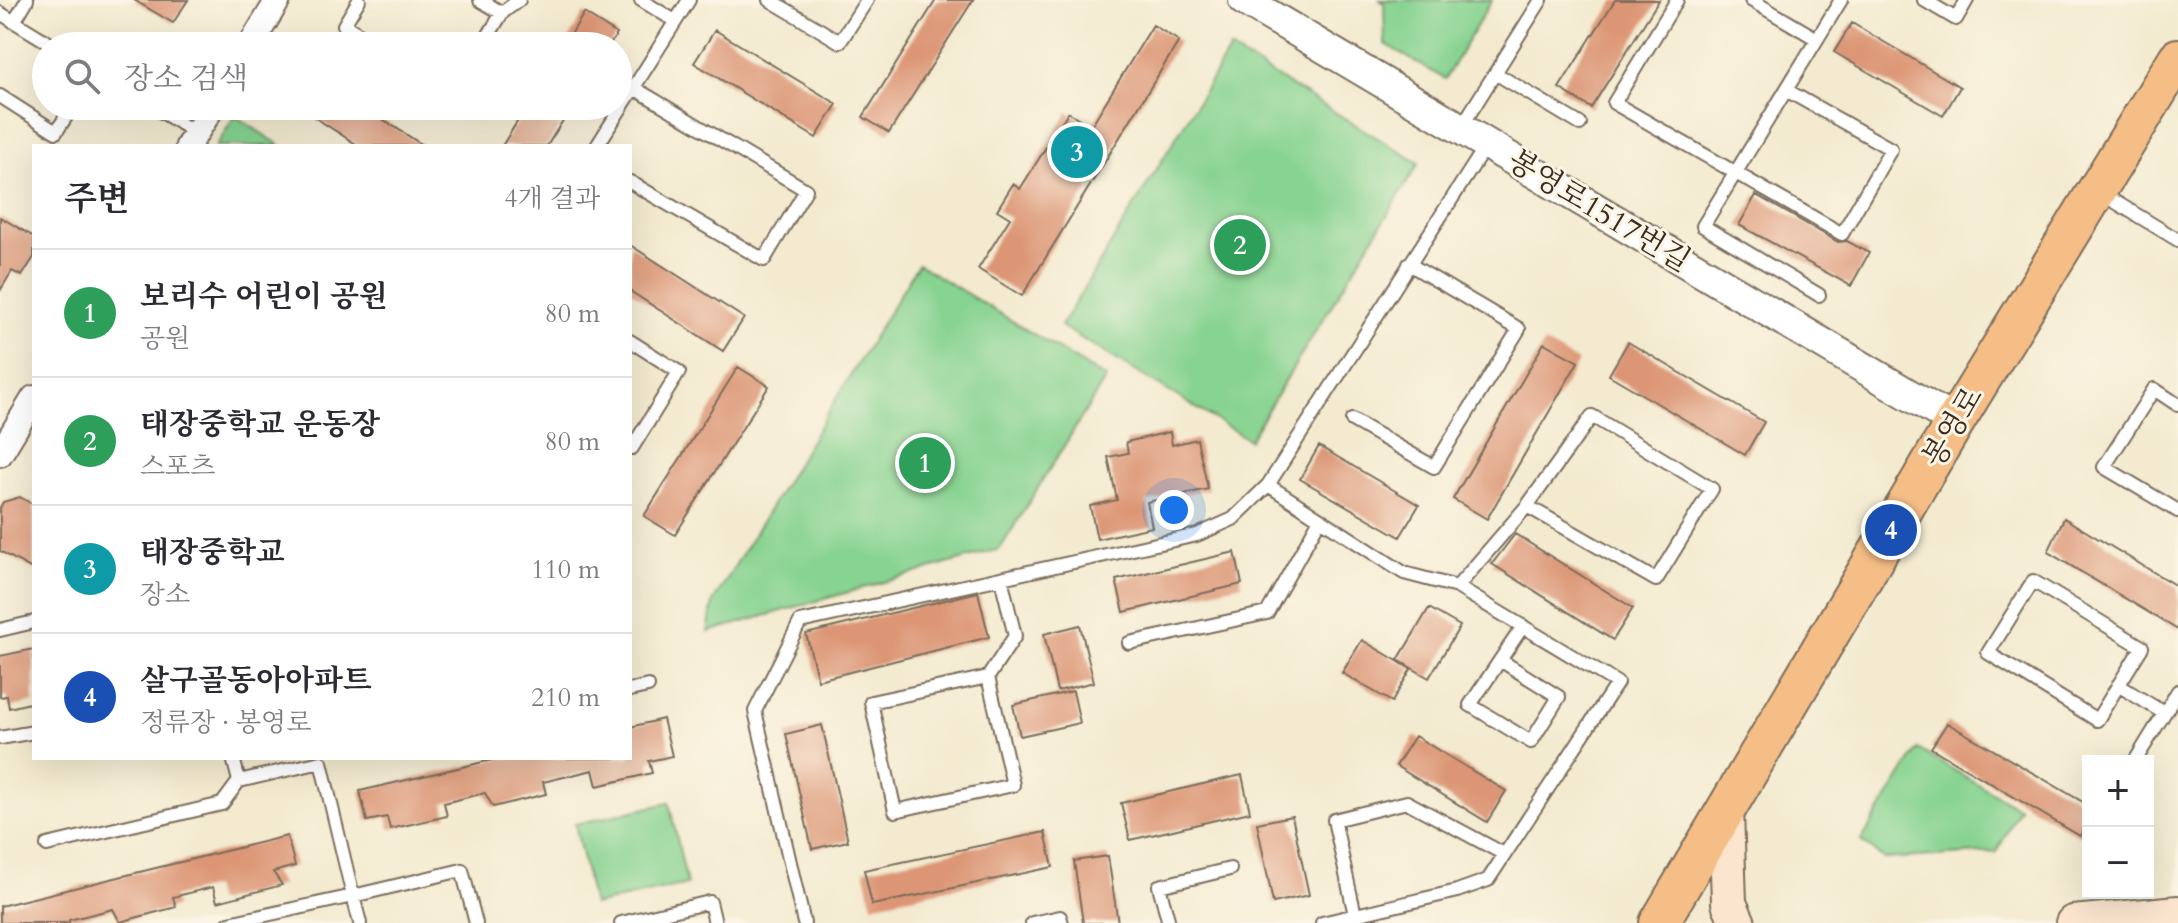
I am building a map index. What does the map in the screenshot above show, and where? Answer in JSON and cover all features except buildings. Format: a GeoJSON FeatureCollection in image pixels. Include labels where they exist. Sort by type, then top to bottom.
{"type":"FeatureCollection","features":[{"type":"Feature","properties":{"kind":"main road","name":"봉영로"},"geometry":{"type":"LineString","coordinates":[[1659,923],[1955,422],[2178,58]]}},
{"type":"Feature","properties":{"kind":"main road"},"geometry":{"type":"LineString","coordinates":[[1726,810],[1729,903],[1738,923]]}},
{"type":"Feature","properties":{"kind":"main road"},"geometry":{"type":"LineString","coordinates":[[2073,923],[2178,913]]}},
{"type":"Feature","properties":{"kind":"street"},"geometry":{"type":"LineString","coordinates":[[259,32],[278,0]]}},
{"type":"Feature","properties":{"kind":"street","name":"봉영로1517번길"},"geometry":{"type":"LineString","coordinates":[[1244,0],[1955,422]]}},
{"type":"Feature","properties":{"kind":"street"},"geometry":{"type":"LineString","coordinates":[[192,140],[204,120]]}},
{"type":"Feature","properties":{"kind":"street"},"geometry":{"type":"LineString","coordinates":[[0,454],[32,401]]}},
{"type":"Feature","properties":{"kind":"lane"},"geometry":{"type":"LineString","coordinates":[[14,22],[27,0]]}},
{"type":"Feature","properties":{"kind":"lane"},"geometry":{"type":"LineString","coordinates":[[356,32],[344,25],[359,0]]}},
{"type":"Feature","properties":{"kind":"lane"},"geometry":{"type":"LineString","coordinates":[[480,0],[502,13]]}},
{"type":"Feature","properties":{"kind":"lane"},"geometry":{"type":"LineString","coordinates":[[490,32],[502,13],[519,0]]}},
{"type":"Feature","properties":{"kind":"lane"},"geometry":{"type":"LineString","coordinates":[[641,0],[675,21]]}},
{"type":"Feature","properties":{"kind":"lane"},"geometry":{"type":"LineString","coordinates":[[632,91],[689,0]]}},
{"type":"Feature","properties":{"kind":"lane"},"geometry":{"type":"LineString","coordinates":[[770,0],[840,42],[867,0]]}},
{"type":"Feature","properties":{"kind":"lane"},"geometry":{"type":"LineString","coordinates":[[1460,129],[1541,0]]}},
{"type":"Feature","properties":{"kind":"lane"},"geometry":{"type":"LineString","coordinates":[[1677,0],[1614,103],[1842,234],[1891,149],[1786,90]]}},
{"type":"Feature","properties":{"kind":"lane"},"geometry":{"type":"LineString","coordinates":[[1751,0],[1817,39]]}},
{"type":"Feature","properties":{"kind":"lane"},"geometry":{"type":"LineString","coordinates":[[1819,295],[1703,226],[1841,0]]}},
{"type":"Feature","properties":{"kind":"lane"},"geometry":{"type":"LineString","coordinates":[[1924,0],[1956,19],[1967,0]]}},
{"type":"Feature","properties":{"kind":"lane"},"geometry":{"type":"LineString","coordinates":[[0,13],[32,33]]}},
{"type":"Feature","properties":{"kind":"lane"},"geometry":{"type":"LineString","coordinates":[[1495,73],[1580,124]]}},
{"type":"Feature","properties":{"kind":"lane"},"geometry":{"type":"LineString","coordinates":[[632,183],[764,260],[806,190],[634,88]]}},
{"type":"Feature","properties":{"kind":"lane"},"geometry":{"type":"LineString","coordinates":[[0,96],[32,117]]}},
{"type":"Feature","properties":{"kind":"lane"},"geometry":{"type":"LineString","coordinates":[[37,120],[56,132],[64,120]]}},
{"type":"Feature","properties":{"kind":"lane"},"geometry":{"type":"LineString","coordinates":[[168,120],[192,140]]}},
{"type":"Feature","properties":{"kind":"lane"},"geometry":{"type":"LineString","coordinates":[[598,144],[614,120]]}},
{"type":"Feature","properties":{"kind":"lane"},"geometry":{"type":"LineString","coordinates":[[804,923],[755,711],[800,622],[1197,535],[1233,519],[1268,485],[1487,144]]}},
{"type":"Feature","properties":{"kind":"lane"},"geometry":{"type":"LineString","coordinates":[[2097,190],[2178,240]]}},
{"type":"Feature","properties":{"kind":"lane"},"geometry":{"type":"LineString","coordinates":[[1352,420],[1434,467],[1519,329],[1409,264]]}},
{"type":"Feature","properties":{"kind":"lane"},"geometry":{"type":"LineString","coordinates":[[632,342],[679,372],[632,448]]}},
{"type":"Feature","properties":{"kind":"lane"},"geometry":{"type":"LineString","coordinates":[[2178,405],[2154,389],[2104,467],[2178,511]]}},
{"type":"Feature","properties":{"kind":"lane"},"geometry":{"type":"LineString","coordinates":[[1457,587],[1527,506],[1592,416],[1712,489],[1656,580],[1527,506]]}},
{"type":"Feature","properties":{"kind":"lane"},"geometry":{"type":"LineString","coordinates":[[1268,485],[1404,573],[1457,587],[1617,683],[1488,880],[1457,891],[1322,923]]}},
{"type":"Feature","properties":{"kind":"lane"},"geometry":{"type":"LineString","coordinates":[[1129,643],[1267,613],[1320,519]]}},
{"type":"Feature","properties":{"kind":"lane"},"geometry":{"type":"LineString","coordinates":[[988,677],[1013,785],[895,811],[871,702],[988,677],[1015,636],[1001,578]]}},
{"type":"Feature","properties":{"kind":"lane"},"geometry":{"type":"LineString","coordinates":[[2033,581],[2142,647],[2118,685],[2097,720],[1988,653],[2033,581]]}},
{"type":"Feature","properties":{"kind":"lane"},"geometry":{"type":"LineString","coordinates":[[0,630],[32,622]]}},
{"type":"Feature","properties":{"kind":"lane"},"geometry":{"type":"LineString","coordinates":[[1500,660],[1559,697],[1531,742],[1470,705],[1500,660],[1523,626]]}},
{"type":"Feature","properties":{"kind":"lane"},"geometry":{"type":"LineString","coordinates":[[2118,685],[2164,713]]}},
{"type":"Feature","properties":{"kind":"lane"},"geometry":{"type":"LineString","coordinates":[[632,690],[648,686]]}},
{"type":"Feature","properties":{"kind":"lane"},"geometry":{"type":"LineString","coordinates":[[2139,755],[2178,691]]}},
{"type":"Feature","properties":{"kind":"lane"},"geometry":{"type":"LineString","coordinates":[[0,738],[32,732]]}},
{"type":"Feature","properties":{"kind":"lane"},"geometry":{"type":"LineString","coordinates":[[234,760],[239,781]]}},
{"type":"Feature","properties":{"kind":"lane"},"geometry":{"type":"LineString","coordinates":[[47,845],[222,804],[239,781],[329,760]]}},
{"type":"Feature","properties":{"kind":"lane"},"geometry":{"type":"LineString","coordinates":[[321,762],[360,923]]}},
{"type":"Feature","properties":{"kind":"lane"},"geometry":{"type":"LineString","coordinates":[[1355,915],[1334,820],[1407,802],[1504,854]]}},
{"type":"Feature","properties":{"kind":"lane"},"geometry":{"type":"LineString","coordinates":[[1169,923],[1159,886],[1230,869]]}},
{"type":"Feature","properties":{"kind":"lane"},"geometry":{"type":"LineString","coordinates":[[229,923],[462,870],[476,923]]}},
{"type":"Feature","properties":{"kind":"lane"},"geometry":{"type":"LineString","coordinates":[[621,923],[710,902],[715,923]]}},
{"type":"Feature","properties":{"kind":"lane"},"geometry":{"type":"LineString","coordinates":[[1032,923],[1060,917],[1062,923]]}},
{"type":"Feature","properties":{"kind":"green space"},"geometry":{"type":"Polygon","coordinates":[[[1380,0],[1492,0],[1445,79],[1385,44],[1384,3],[1380,0]]]}},
{"type":"Feature","properties":{"kind":"green space"},"geometry":{"type":"Polygon","coordinates":[[[1230,49],[1419,163],[1249,440],[1061,326],[1230,49]]]}},
{"type":"Feature","properties":{"kind":"green space"},"geometry":{"type":"Polygon","coordinates":[[[232,120],[241,120],[278,144],[217,144],[232,120]]]}},
{"type":"Feature","properties":{"kind":"green space"},"geometry":{"type":"Polygon","coordinates":[[[918,264],[1106,378],[1000,549],[708,632],[713,602],[918,264]]]}},
{"type":"Feature","properties":{"kind":"green space"},"geometry":{"type":"Polygon","coordinates":[[[1918,749],[2019,808],[1997,852],[1884,859],[1861,841],[1918,749]]]}},
{"type":"Feature","properties":{"kind":"green space"},"geometry":{"type":"Polygon","coordinates":[[[669,803],[687,884],[593,905],[575,824],[669,803]]]}},
{"type":"Feature","properties":{"kind":"place","name":"태장중학교"},"geometry":{"type":"Point","coordinates":[1077,152]}},
{"type":"Feature","properties":{"kind":"place","name":"태장중학교 운동장"},"geometry":{"type":"Point","coordinates":[1240,245]}},
{"type":"Feature","properties":{"kind":"place","name":"보리수 어린이 공원"},"geometry":{"type":"Point","coordinates":[925,463]}},
{"type":"Feature","properties":{"kind":"place","name":"살구골동아아파트"},"geometry":{"type":"Point","coordinates":[1891,530]}}]}
